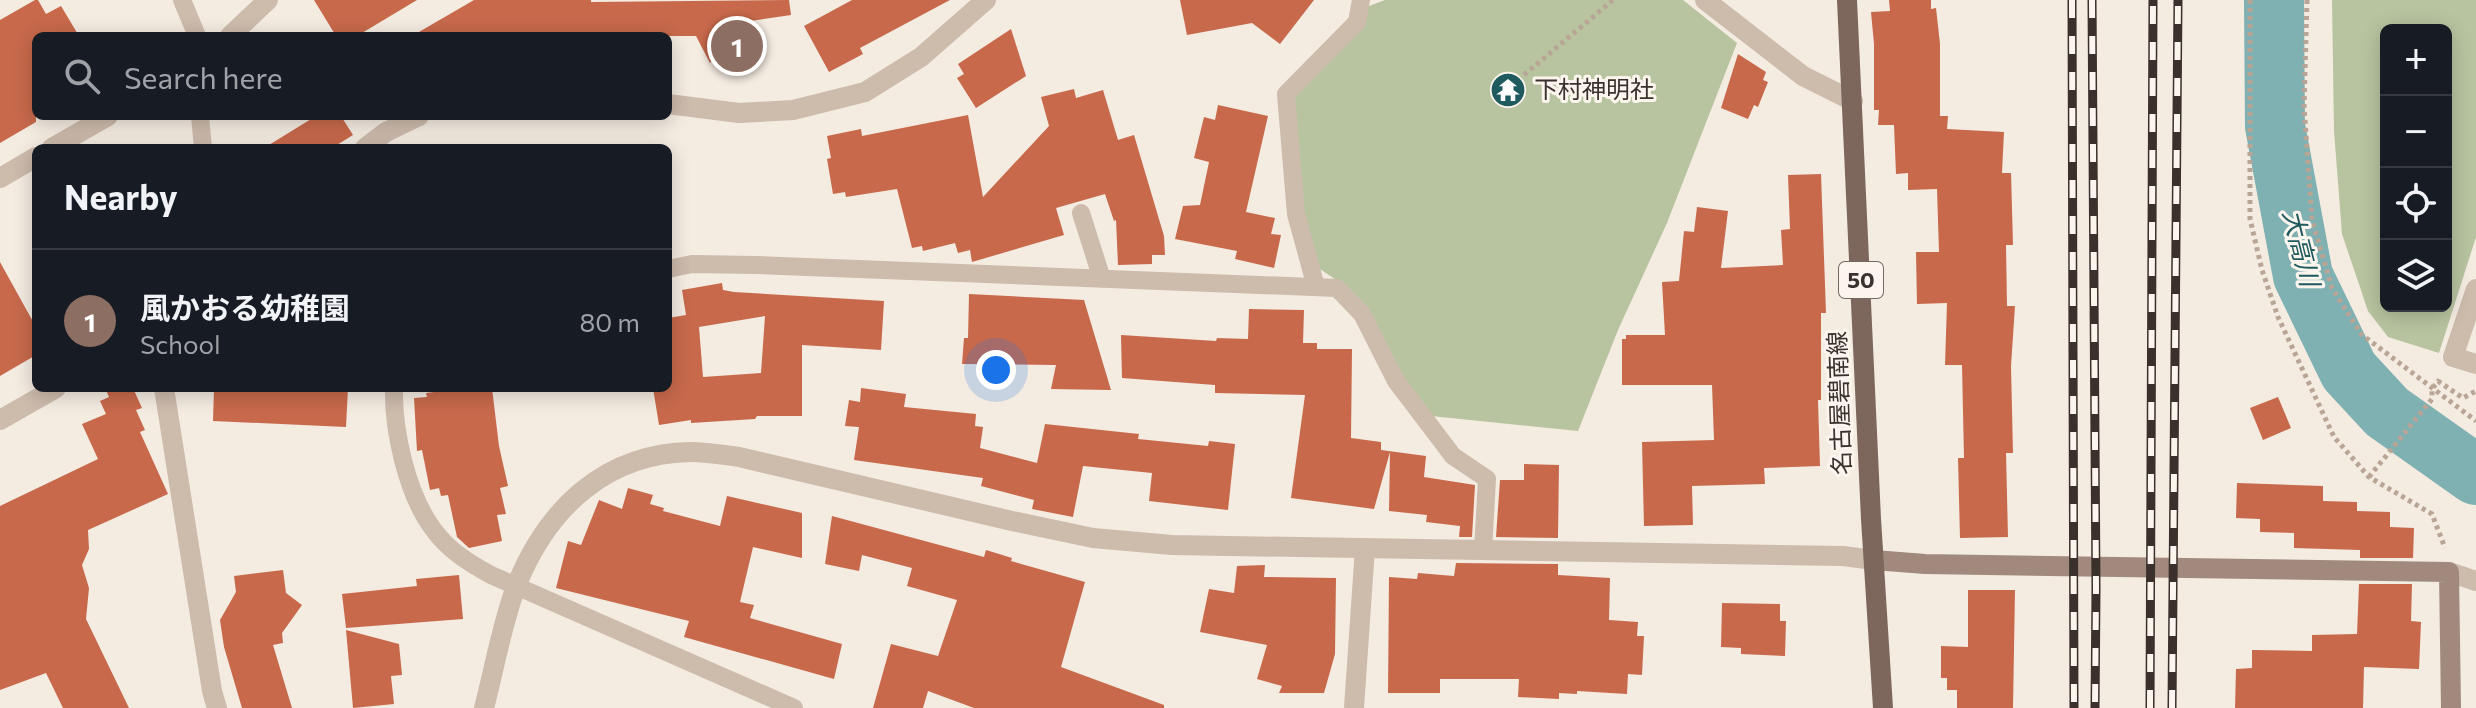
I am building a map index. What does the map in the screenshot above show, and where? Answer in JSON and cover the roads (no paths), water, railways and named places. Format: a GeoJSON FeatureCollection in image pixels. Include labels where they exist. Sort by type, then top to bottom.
{"type":"FeatureCollection","features":[{"type":"Feature","properties":{"kind":"main road","name":"名古屋碧南線"},"geometry":{"type":"LineString","coordinates":[[1847,0],[1883,708]]}},
{"type":"Feature","properties":{"kind":"street"},"geometry":{"type":"LineString","coordinates":[[234,32],[268,0]]}},
{"type":"Feature","properties":{"kind":"street"},"geometry":{"type":"LineString","coordinates":[[672,105],[739,113],[793,110],[865,92],[921,57],[986,0]]}},
{"type":"Feature","properties":{"kind":"street"},"geometry":{"type":"LineString","coordinates":[[1705,0],[1803,76],[1853,101]]}},
{"type":"Feature","properties":{"kind":"street"},"geometry":{"type":"LineString","coordinates":[[59,144],[101,120]]}},
{"type":"Feature","properties":{"kind":"street"},"geometry":{"type":"LineString","coordinates":[[370,144],[411,120]]}},
{"type":"Feature","properties":{"kind":"street"},"geometry":{"type":"LineString","coordinates":[[0,178],[32,159]]}},
{"type":"Feature","properties":{"kind":"street"},"geometry":{"type":"LineString","coordinates":[[2476,289],[2453,357],[2476,364]]}},
{"type":"Feature","properties":{"kind":"street"},"geometry":{"type":"LineString","coordinates":[[0,420],[49,392]]}},
{"type":"Feature","properties":{"kind":"street"},"geometry":{"type":"LineString","coordinates":[[165,392],[217,708]]}},
{"type":"Feature","properties":{"kind":"street"},"geometry":{"type":"LineString","coordinates":[[484,708],[517,585],[541,536],[563,507],[589,484],[635,462],[662,454],[693,452],[739,457],[1093,538],[1172,545],[1843,556],[1925,564],[2449,572],[2476,581]]}},
{"type":"Feature","properties":{"kind":"street"},"geometry":{"type":"LineString","coordinates":[[1354,708],[1365,548]]}},
{"type":"Feature","properties":{"kind":"street"},"geometry":{"type":"LineString","coordinates":[[2449,572],[2451,708]]}},
{"type":"Feature","properties":{"kind":"lane"},"geometry":{"type":"LineString","coordinates":[[182,0],[195,32]]}},
{"type":"Feature","properties":{"kind":"lane"},"geometry":{"type":"LineString","coordinates":[[1316,287],[1296,214],[1286,94],[1357,22],[1361,0]]}},
{"type":"Feature","properties":{"kind":"lane"},"geometry":{"type":"LineString","coordinates":[[200,120],[203,144]]}},
{"type":"Feature","properties":{"kind":"lane"},"geometry":{"type":"LineString","coordinates":[[1081,213],[1102,279]]}},
{"type":"Feature","properties":{"kind":"lane"},"geometry":{"type":"LineString","coordinates":[[672,268],[692,264],[757,265],[1337,288],[1362,314],[1396,381],[1453,456],[1487,479],[1483,551]]}},
{"type":"Feature","properties":{"kind":"lane"},"geometry":{"type":"LineString","coordinates":[[394,392],[393,412],[408,478],[432,528],[469,563],[794,708]]}},
{"type":"Feature","properties":{"kind":"waterway","name":"大高川"},"geometry":{"type":"LineString","coordinates":[[2274,0],[2275,126],[2303,276],[2349,371],[2387,412],[2476,475]]}},
{"type":"Feature","properties":{"kind":"railway"},"geometry":{"type":"LineString","coordinates":[[2072,0],[2074,708]]}},
{"type":"Feature","properties":{"kind":"railway"},"geometry":{"type":"LineString","coordinates":[[2092,0],[2095,708]]}},
{"type":"Feature","properties":{"kind":"railway"},"geometry":{"type":"LineString","coordinates":[[2150,708],[2153,0]]}},
{"type":"Feature","properties":{"kind":"railway"},"geometry":{"type":"LineString","coordinates":[[2172,708],[2178,0]]}},
{"type":"Feature","properties":{"kind":"place","name":"風かおる幼稚園"},"geometry":{"type":"Point","coordinates":[737,46]}},
{"type":"Feature","properties":{"kind":"place","name":"下村神明社"},"geometry":{"type":"Point","coordinates":[1508,90]}}]}
